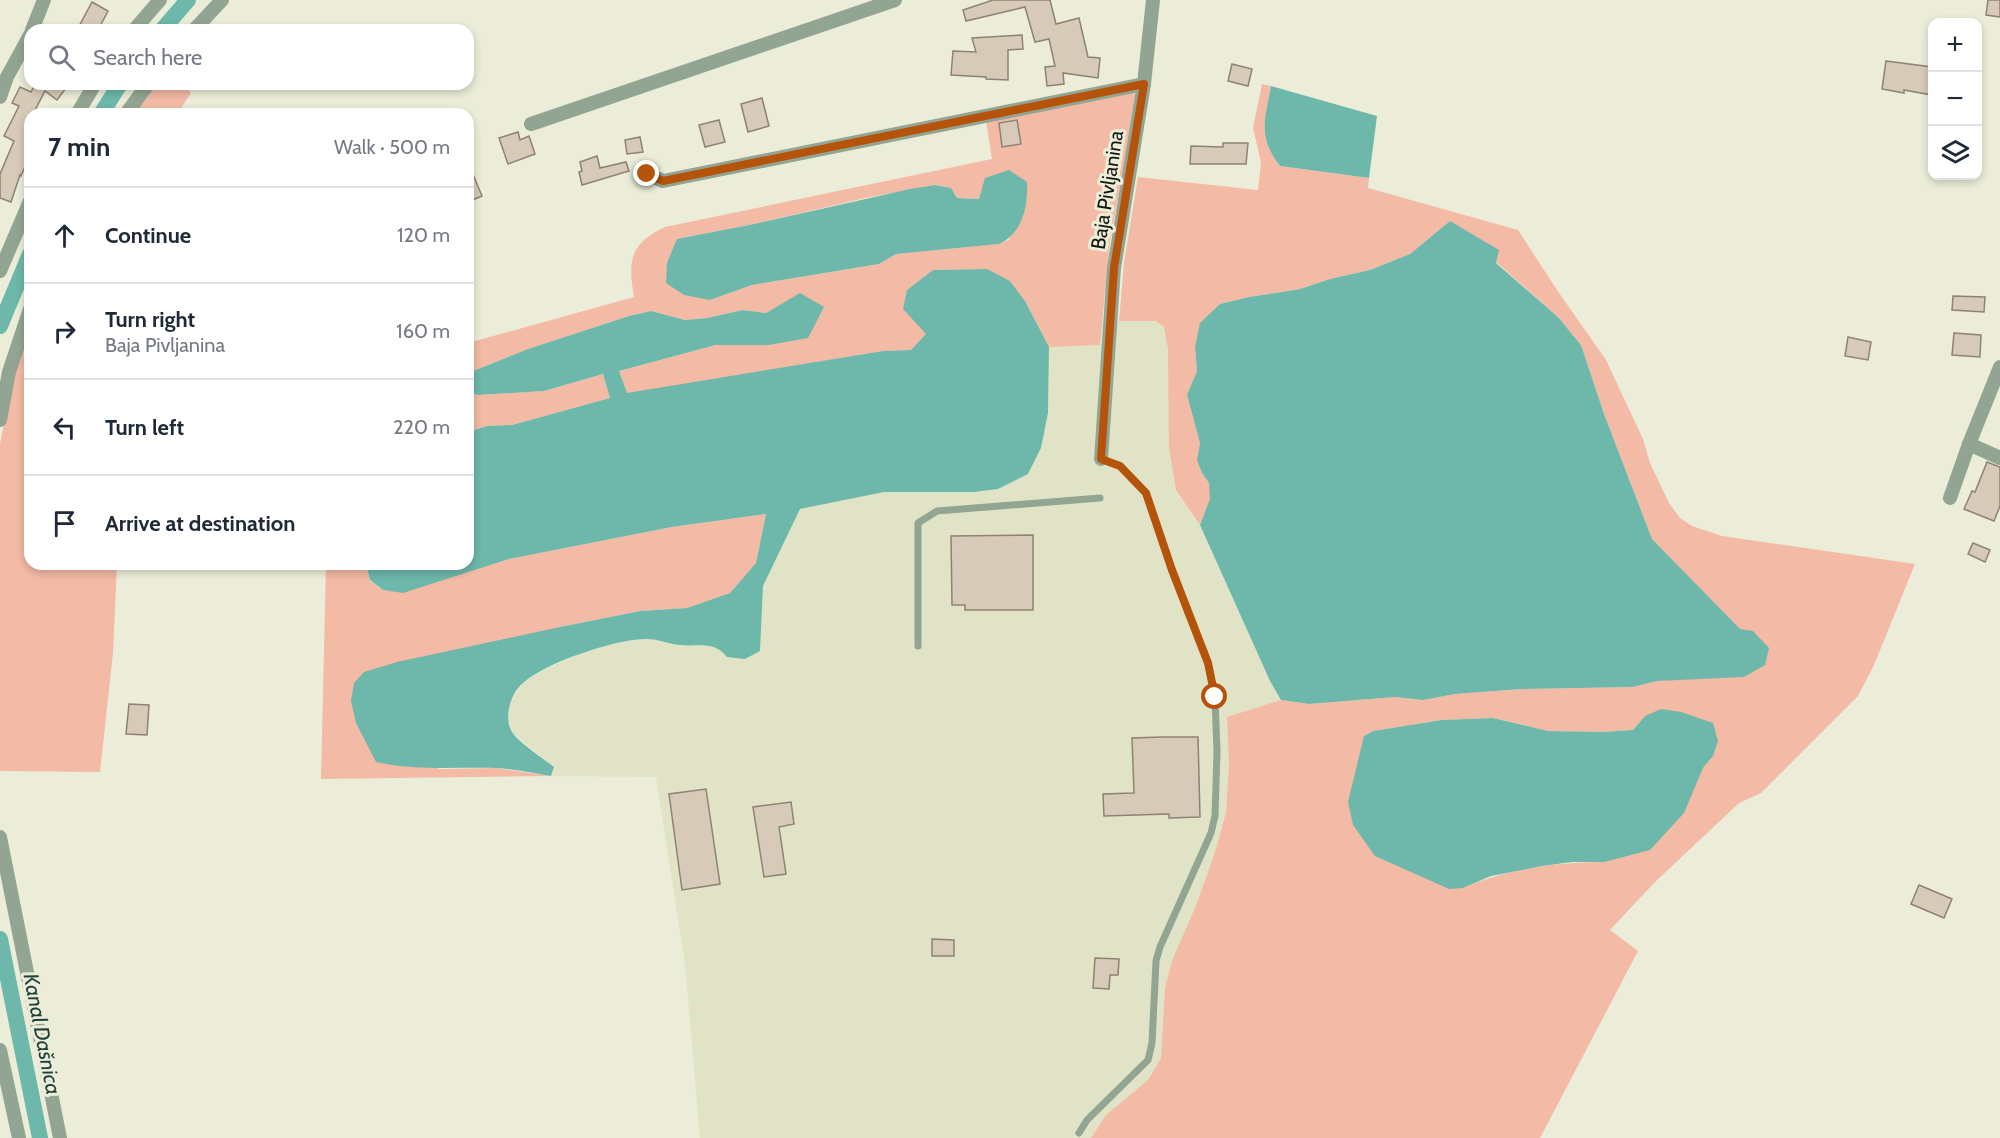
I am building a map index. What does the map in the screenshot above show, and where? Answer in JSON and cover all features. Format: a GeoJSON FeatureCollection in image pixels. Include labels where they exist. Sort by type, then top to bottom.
{"type":"FeatureCollection","features":[{"type":"Feature","properties":{"kind":"street"},"geometry":{"type":"LineString","coordinates":[[34,24],[44,0]]}},
{"type":"Feature","properties":{"kind":"street"},"geometry":{"type":"LineString","coordinates":[[139,24],[160,0]]}},
{"type":"Feature","properties":{"kind":"street"},"geometry":{"type":"LineString","coordinates":[[200,24],[222,0]]}},
{"type":"Feature","properties":{"kind":"street"},"geometry":{"type":"LineString","coordinates":[[531,124],[895,0]]}},
{"type":"Feature","properties":{"kind":"street","name":"Baja Pivljanina"},"geometry":{"type":"LineString","coordinates":[[1101,459],[1114,268],[1144,84],[1153,0]]}},
{"type":"Feature","properties":{"kind":"street"},"geometry":{"type":"LineString","coordinates":[[0,97],[24,46]]}},
{"type":"Feature","properties":{"kind":"street"},"geometry":{"type":"LineString","coordinates":[[647,174],[663,181],[1144,84]]}},
{"type":"Feature","properties":{"kind":"street"},"geometry":{"type":"LineString","coordinates":[[81,108],[91,90]]}},
{"type":"Feature","properties":{"kind":"street"},"geometry":{"type":"LineString","coordinates":[[130,108],[144,90]]}},
{"type":"Feature","properties":{"kind":"street"},"geometry":{"type":"LineString","coordinates":[[0,271],[24,215]]}},
{"type":"Feature","properties":{"kind":"street"},"geometry":{"type":"LineString","coordinates":[[0,420],[9,372],[24,327]]}},
{"type":"Feature","properties":{"kind":"street"},"geometry":{"type":"LineString","coordinates":[[1950,498],[2000,367]]}},
{"type":"Feature","properties":{"kind":"street"},"geometry":{"type":"LineString","coordinates":[[1969,444],[2000,458]]}},
{"type":"Feature","properties":{"kind":"street"},"geometry":{"type":"LineString","coordinates":[[0,837],[60,1138]]}},
{"type":"Feature","properties":{"kind":"street"},"geometry":{"type":"LineString","coordinates":[[0,1050],[18,1138]]}},
{"type":"Feature","properties":{"kind":"lane"},"geometry":{"type":"LineString","coordinates":[[1079,1133],[1087,1120],[1148,1060],[1152,1043],[1156,961],[1211,833],[1215,816],[1217,752],[1215,697],[1208,663],[1172,570],[1146,493],[1120,466],[1101,459]]}},
{"type":"Feature","properties":{"kind":"lane"},"geometry":{"type":"LineString","coordinates":[[918,646],[918,523],[937,511],[1100,498]]}},
{"type":"Feature","properties":{"kind":"shaded area"},"geometry":{"type":"Polygon","coordinates":[[[1262,84],[1271,86],[1265,118],[1265,136],[1280,166],[1369,178],[1368,188],[1518,230],[1606,360],[1643,439],[1650,463],[1669,503],[1680,518],[1692,526],[1722,536],[1915,564],[1874,665],[1858,696],[1761,793],[1739,803],[1654,883],[1610,930],[1638,951],[1540,1138],[1091,1138],[1106,1115],[1148,1080],[1161,1058],[1165,988],[1172,961],[1197,903],[1226,812],[1229,765],[1227,717],[1281,700],[1309,704],[1395,697],[1423,700],[1455,694],[1522,689],[1633,687],[1684,678],[1740,630],[1652,539],[1604,414],[1581,345],[1558,317],[1450,221],[1410,254],[1370,270],[1300,289],[1220,304],[1195,347],[1197,371],[1187,395],[1200,443],[1198,460],[1202,473],[1209,483],[1211,499],[1200,525],[1176,490],[1169,448],[1168,349],[1164,327],[1156,321],[1119,321],[1124,263],[1138,177],[1258,190],[1261,162],[1253,128],[1262,84]],[[1645,716],[1633,730],[1548,731],[1493,718],[1442,720],[1373,731],[1364,736],[1463,888],[1514,871],[1568,863],[1604,862],[1713,756],[1645,716]]]}},
{"type":"Feature","properties":{"kind":"shaded area"},"geometry":{"type":"Polygon","coordinates":[[[151,90],[188,90],[191,93],[181,108],[137,108],[151,90]]]}},
{"type":"Feature","properties":{"kind":"shaded area"},"geometry":{"type":"Polygon","coordinates":[[[1134,92],[1138,97],[1110,240],[1100,345],[1049,347],[1025,301],[987,269],[934,270],[907,290],[904,309],[927,334],[911,350],[883,351],[627,394],[619,371],[716,345],[769,345],[800,294],[766,313],[743,310],[685,320],[651,311],[629,316],[528,349],[474,371],[474,341],[634,297],[631,273],[634,255],[644,240],[665,227],[992,159],[986,121],[1134,92]],[[935,185],[677,239],[710,300],[752,285],[879,264],[896,254],[999,244],[1010,239],[979,199],[957,198],[951,188],[935,185]]]}},
{"type":"Feature","properties":{"kind":"shaded area"},"geometry":{"type":"Polygon","coordinates":[[[1156,321],[1164,327],[1168,349],[1176,490],[1200,525],[1270,681],[1281,700],[1227,717],[1229,765],[1226,812],[1197,903],[1172,961],[1165,988],[1161,1058],[1148,1080],[1106,1115],[1091,1138],[700,1138],[685,964],[656,777],[551,776],[554,767],[512,733],[508,717],[511,701],[522,683],[592,648],[645,638],[681,645],[708,644],[722,650],[760,651],[763,586],[800,509],[884,492],[974,492],[998,489],[1028,474],[1041,448],[1048,413],[1049,347],[1100,345],[1102,323],[1156,321]]]}},
{"type":"Feature","properties":{"kind":"shaded area"},"geometry":{"type":"Polygon","coordinates":[[[24,343],[24,570],[117,570],[113,653],[100,772],[0,771],[0,444],[15,370],[24,343]]]}},
{"type":"Feature","properties":{"kind":"shaded area"},"geometry":{"type":"Polygon","coordinates":[[[603,374],[610,398],[512,425],[487,426],[474,430],[474,394],[544,391],[603,374]]]}},
{"type":"Feature","properties":{"kind":"shaded area"},"geometry":{"type":"Polygon","coordinates":[[[766,514],[756,563],[730,593],[687,608],[640,611],[560,627],[438,769],[497,768],[551,776],[321,779],[326,570],[367,570],[370,581],[383,590],[403,592],[509,559],[672,527],[766,514]]]}},
{"type":"Feature","properties":{"kind":"water"},"geometry":{"type":"Polygon","coordinates":[[[1271,86],[1377,116],[1369,178],[1280,166],[1265,136],[1265,118],[1271,86]]]}},
{"type":"Feature","properties":{"kind":"water"},"geometry":{"type":"Polygon","coordinates":[[[1009,170],[1027,182],[1025,209],[1014,233],[999,244],[896,254],[879,264],[752,285],[710,300],[684,295],[666,283],[667,263],[677,239],[935,185],[951,188],[957,198],[979,199],[985,178],[1009,170]]]}},
{"type":"Feature","properties":{"kind":"water"},"geometry":{"type":"Polygon","coordinates":[[[1450,221],[1499,250],[1496,263],[1558,317],[1581,345],[1604,414],[1652,539],[1740,629],[1753,631],[1769,648],[1765,665],[1744,677],[1657,681],[1633,687],[1522,689],[1455,694],[1423,700],[1395,697],[1309,704],[1281,700],[1270,681],[1200,525],[1210,499],[1209,483],[1197,460],[1200,443],[1187,395],[1197,371],[1195,347],[1200,323],[1220,304],[1300,289],[1370,270],[1410,254],[1450,221]]]}},
{"type":"Feature","properties":{"kind":"water"},"geometry":{"type":"Polygon","coordinates":[[[987,269],[1010,281],[1025,301],[1049,347],[1048,413],[1041,448],[1028,474],[998,489],[974,492],[884,492],[800,509],[763,586],[760,651],[745,659],[727,657],[711,646],[680,645],[644,639],[616,643],[581,653],[535,674],[519,686],[512,698],[508,712],[509,726],[515,736],[554,767],[551,776],[503,769],[421,768],[376,762],[356,723],[351,701],[354,683],[364,672],[397,662],[640,611],[687,608],[730,593],[756,563],[766,514],[672,527],[509,559],[403,593],[383,590],[370,580],[368,570],[474,570],[474,430],[487,426],[512,425],[610,398],[603,374],[544,391],[474,394],[474,371],[528,349],[629,316],[651,311],[685,320],[743,310],[766,313],[800,293],[824,307],[808,338],[769,345],[716,345],[619,371],[627,393],[883,351],[911,350],[926,334],[903,309],[907,290],[933,270],[987,269]]]}},
{"type":"Feature","properties":{"kind":"water"},"geometry":{"type":"Polygon","coordinates":[[[1661,709],[1681,712],[1713,723],[1718,741],[1713,756],[1703,768],[1684,813],[1650,850],[1604,862],[1572,862],[1542,866],[1491,876],[1463,888],[1449,889],[1375,856],[1353,825],[1348,802],[1364,736],[1373,731],[1442,720],[1493,718],[1548,731],[1633,730],[1645,716],[1661,709]]]}},
{"type":"Feature","properties":{"kind":"building"},"geometry":{"type":"Polygon","coordinates":[[[993,0],[1050,0],[1056,24],[1079,18],[1088,57],[1100,58],[1098,78],[1063,73],[1064,84],[1047,86],[1045,67],[1055,66],[1049,39],[1035,42],[1025,7],[966,21],[963,10],[993,0]]]}},
{"type":"Feature","properties":{"kind":"building"},"geometry":{"type":"Polygon","coordinates":[[[1988,0],[2000,0],[2000,17],[1986,15],[1988,0]]]}},
{"type":"Feature","properties":{"kind":"building"},"geometry":{"type":"Polygon","coordinates":[[[92,2],[108,11],[101,24],[80,24],[92,2]]]}},
{"type":"Feature","properties":{"kind":"building"},"geometry":{"type":"Polygon","coordinates":[[[1022,35],[1023,49],[1008,50],[1008,80],[951,75],[953,51],[976,52],[972,38],[1022,35]]]}},
{"type":"Feature","properties":{"kind":"building"},"geometry":{"type":"Polygon","coordinates":[[[1886,61],[1928,66],[1928,94],[1882,89],[1886,61]]]}},
{"type":"Feature","properties":{"kind":"building"},"geometry":{"type":"Polygon","coordinates":[[[1232,64],[1252,69],[1248,86],[1228,81],[1232,64]]]}},
{"type":"Feature","properties":{"kind":"building"},"geometry":{"type":"Polygon","coordinates":[[[20,87],[31,92],[32,90],[64,90],[57,100],[45,91],[36,108],[24,108],[24,169],[11,202],[0,198],[0,174],[14,141],[4,136],[19,106],[12,103],[20,87]]]}},
{"type":"Feature","properties":{"kind":"building"},"geometry":{"type":"Polygon","coordinates":[[[762,98],[769,126],[748,132],[741,104],[762,98]]]}},
{"type":"Feature","properties":{"kind":"building"},"geometry":{"type":"Polygon","coordinates":[[[719,120],[725,142],[705,147],[699,125],[719,120]]]}},
{"type":"Feature","properties":{"kind":"building"},"geometry":{"type":"Polygon","coordinates":[[[1017,120],[1021,144],[1002,147],[999,123],[1017,120]]]}},
{"type":"Feature","properties":{"kind":"building"},"geometry":{"type":"Polygon","coordinates":[[[518,132],[520,140],[529,136],[535,154],[508,164],[499,138],[518,132]]]}},
{"type":"Feature","properties":{"kind":"building"},"geometry":{"type":"Polygon","coordinates":[[[640,137],[643,152],[627,154],[625,140],[640,137]]]}},
{"type":"Feature","properties":{"kind":"building"},"geometry":{"type":"Polygon","coordinates":[[[1223,143],[1248,143],[1246,164],[1190,164],[1191,146],[1223,147],[1223,143]]]}},
{"type":"Feature","properties":{"kind":"building"},"geometry":{"type":"Polygon","coordinates":[[[597,156],[600,168],[626,162],[629,171],[582,185],[579,172],[582,171],[580,162],[597,156]]]}},
{"type":"Feature","properties":{"kind":"building"},"geometry":{"type":"Polygon","coordinates":[[[474,177],[482,196],[474,199],[474,177]]]}},
{"type":"Feature","properties":{"kind":"building"},"geometry":{"type":"Polygon","coordinates":[[[1953,296],[1985,297],[1984,312],[1952,310],[1953,296]]]}},
{"type":"Feature","properties":{"kind":"building"},"geometry":{"type":"Polygon","coordinates":[[[1954,333],[1981,335],[1980,357],[1952,355],[1954,333]]]}},
{"type":"Feature","properties":{"kind":"building"},"geometry":{"type":"Polygon","coordinates":[[[1848,337],[1871,342],[1868,360],[1845,356],[1848,337]]]}},
{"type":"Feature","properties":{"kind":"building"},"geometry":{"type":"Polygon","coordinates":[[[1987,462],[2000,467],[2000,506],[1994,521],[1964,509],[1972,491],[1975,492],[1987,462]]]}},
{"type":"Feature","properties":{"kind":"building"},"geometry":{"type":"Polygon","coordinates":[[[1033,535],[1033,610],[965,610],[965,605],[952,605],[951,536],[1033,535]]]}},
{"type":"Feature","properties":{"kind":"building"},"geometry":{"type":"Polygon","coordinates":[[[1973,543],[1990,550],[1985,562],[1968,554],[1973,543]]]}},
{"type":"Feature","properties":{"kind":"building"},"geometry":{"type":"Polygon","coordinates":[[[129,704],[149,705],[147,735],[126,734],[129,704]]]}},
{"type":"Feature","properties":{"kind":"building"},"geometry":{"type":"Polygon","coordinates":[[[1198,737],[1200,817],[1169,818],[1169,814],[1104,816],[1103,794],[1134,793],[1132,738],[1198,737]]]}},
{"type":"Feature","properties":{"kind":"building"},"geometry":{"type":"Polygon","coordinates":[[[706,789],[720,884],[682,890],[669,794],[706,789]]]}},
{"type":"Feature","properties":{"kind":"building"},"geometry":{"type":"Polygon","coordinates":[[[791,802],[794,824],[779,827],[786,874],[764,877],[753,807],[791,802]]]}},
{"type":"Feature","properties":{"kind":"building"},"geometry":{"type":"Polygon","coordinates":[[[1919,885],[1952,899],[1944,918],[1911,904],[1919,885]]]}},
{"type":"Feature","properties":{"kind":"building"},"geometry":{"type":"Polygon","coordinates":[[[932,939],[954,940],[954,956],[932,956],[932,939]]]}},
{"type":"Feature","properties":{"kind":"building"},"geometry":{"type":"Polygon","coordinates":[[[1095,958],[1119,959],[1118,975],[1110,975],[1109,989],[1093,988],[1095,958]]]}},
{"type":"Feature","properties":{"kind":"waterway","name":"Kanal Dašnica"},"geometry":{"type":"LineString","coordinates":[[167,24],[188,0]]}},
{"type":"Feature","properties":{"kind":"waterway","name":"Kanal Dašnica"},"geometry":{"type":"LineString","coordinates":[[105,108],[116,90]]}},
{"type":"Feature","properties":{"kind":"waterway","name":"Kanal Dašnica"},"geometry":{"type":"LineString","coordinates":[[0,326],[24,268]]}},
{"type":"Feature","properties":{"kind":"waterway","name":"Kanal Dašnica"},"geometry":{"type":"LineString","coordinates":[[0,939],[40,1138]]}},
{"type":"Feature","properties":{"kind":"route"},"geometry":{"type":"LineString","coordinates":[[647,174],[663,181],[1144,84],[1114,268],[1101,459],[1120,466],[1146,493],[1172,570],[1208,663],[1215,697]]}}]}
